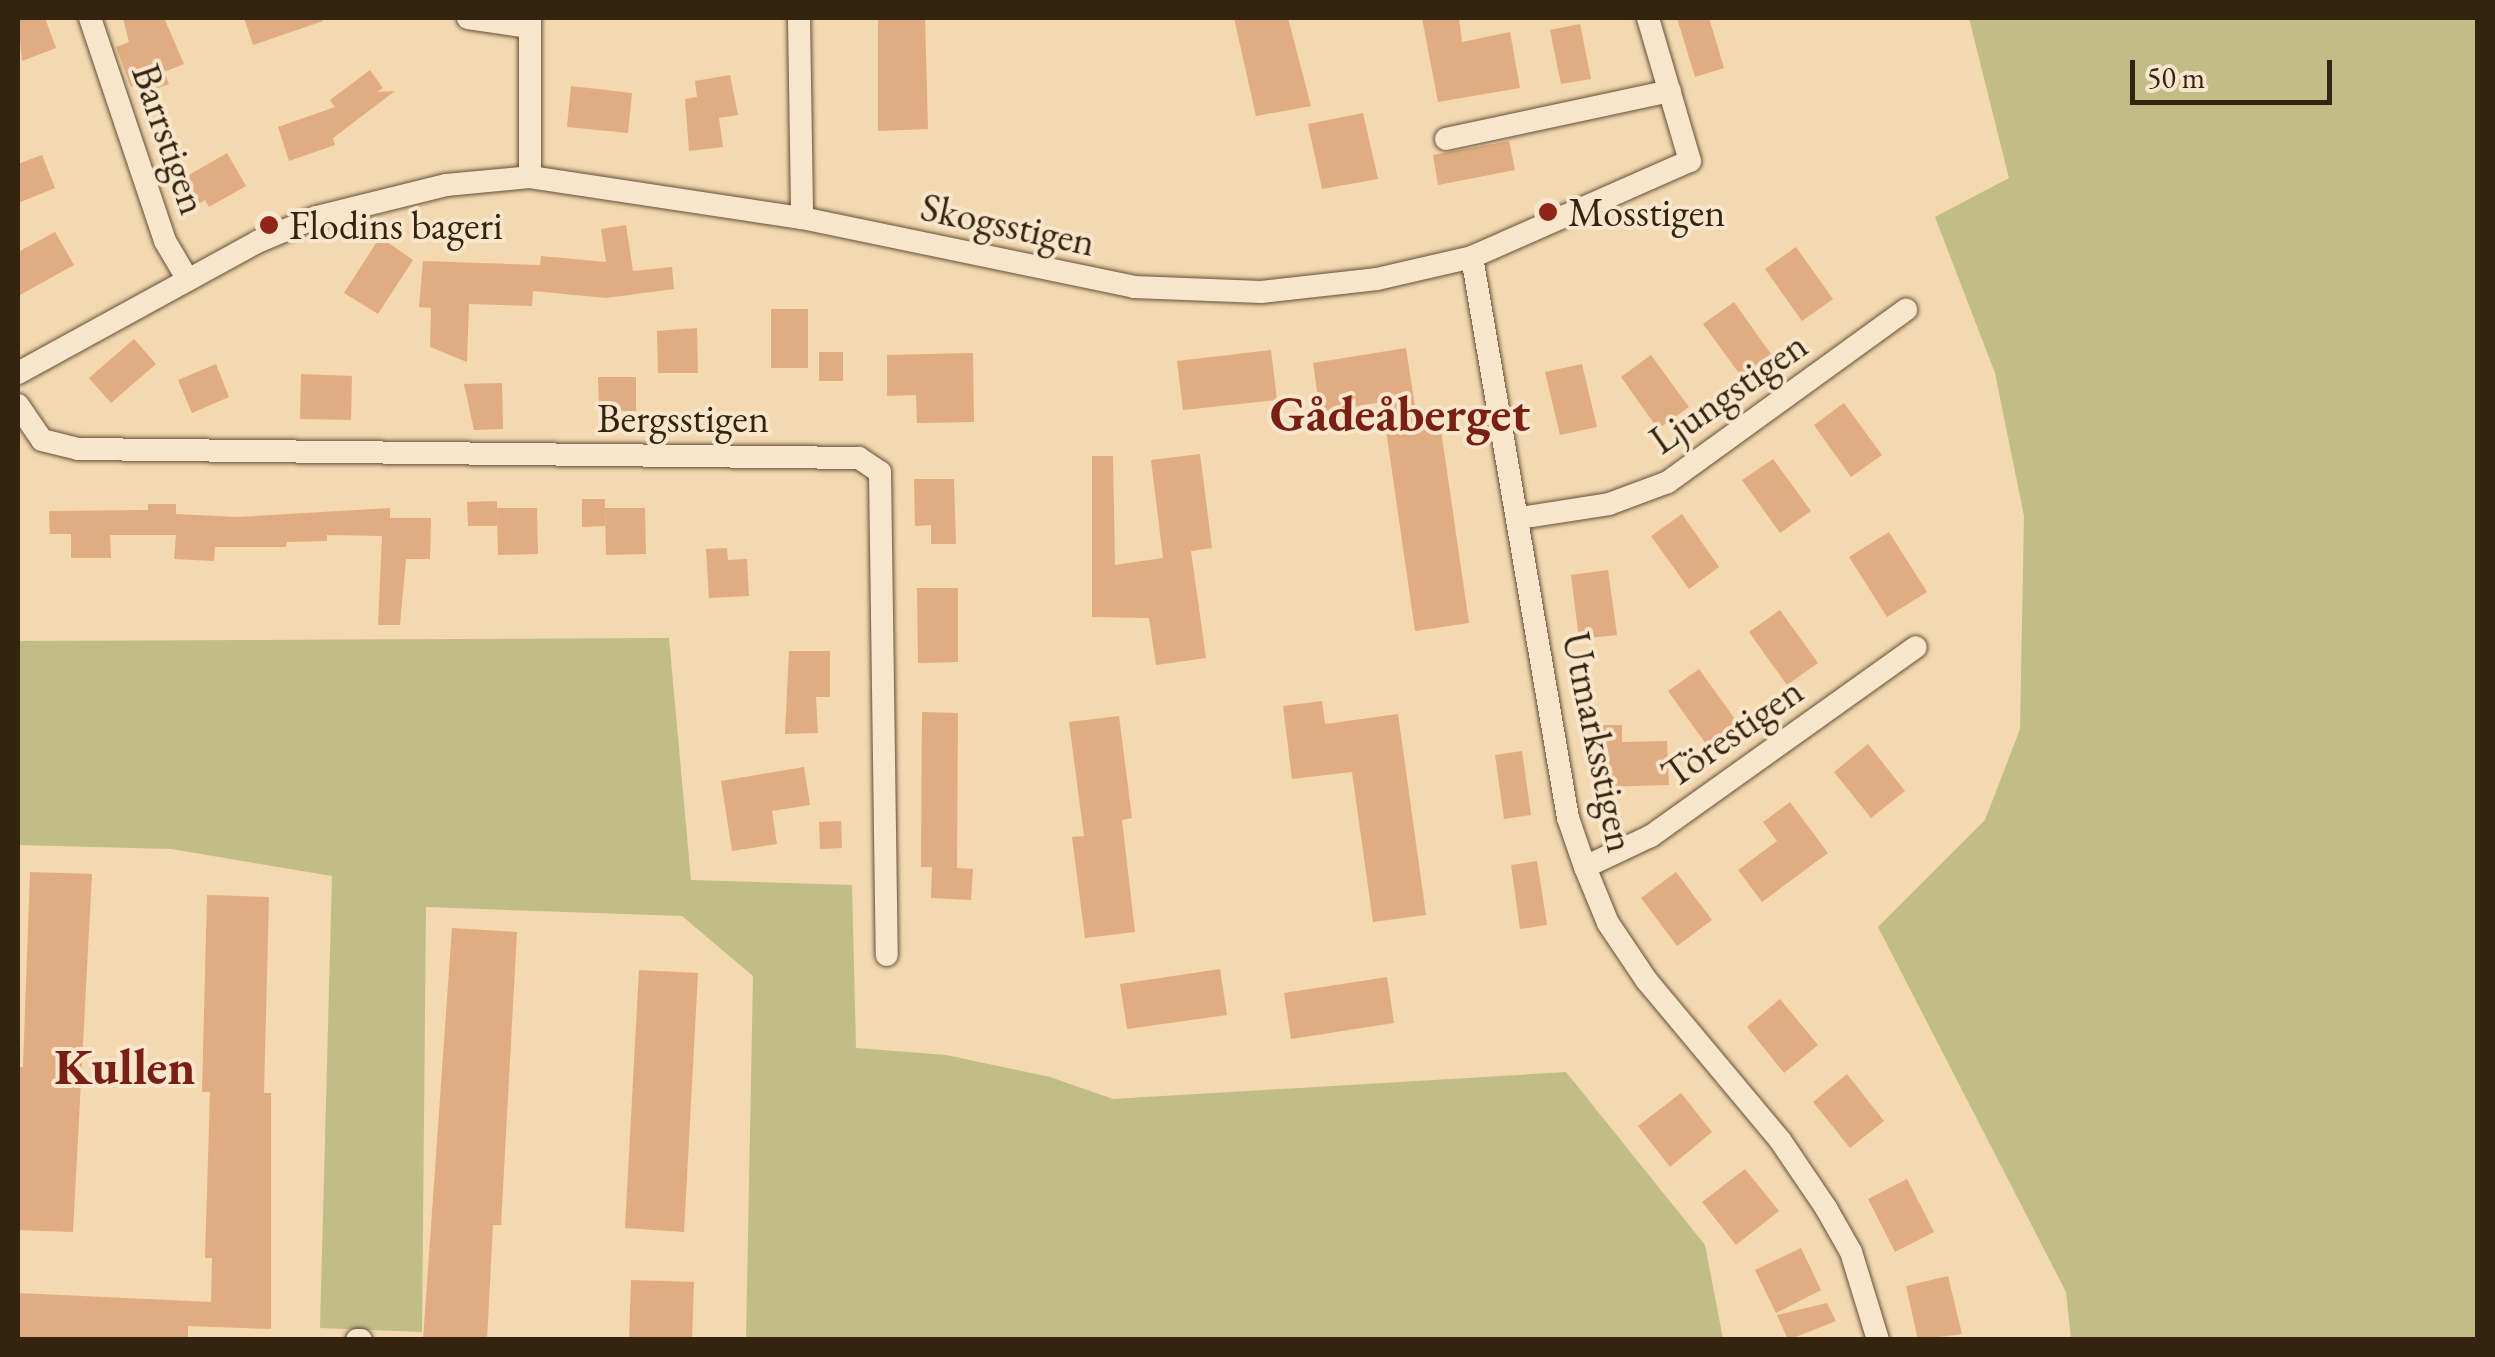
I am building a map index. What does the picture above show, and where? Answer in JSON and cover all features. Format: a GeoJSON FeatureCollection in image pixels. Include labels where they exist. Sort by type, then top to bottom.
{"type":"FeatureCollection","features":[{"type":"Feature","properties":{"kind":"street","name":"Barrstigen"},"geometry":{"type":"LineString","coordinates":[[90,18],[165,242],[188,280]]}},
{"type":"Feature","properties":{"kind":"street"},"geometry":{"type":"LineString","coordinates":[[468,18],[530,22],[530,177]]}},
{"type":"Feature","properties":{"kind":"street"},"geometry":{"type":"LineString","coordinates":[[799,18],[802,218]]}},
{"type":"Feature","properties":{"kind":"street"},"geometry":{"type":"LineString","coordinates":[[1472,257],[1690,161],[1648,18]]}},
{"type":"Feature","properties":{"kind":"street"},"geometry":{"type":"LineString","coordinates":[[1446,138],[1670,91]]}},
{"type":"Feature","properties":{"kind":"street","name":"Skogsstigen"},"geometry":{"type":"LineString","coordinates":[[18,374],[257,242],[380,198],[530,177],[802,218],[1091,282],[1180,291],[1306,289],[1472,257]]}},
{"type":"Feature","properties":{"kind":"street","name":"Utmarksstigen"},"geometry":{"type":"LineString","coordinates":[[1472,257],[1520,518],[1564,799],[1586,867],[1608,923],[1647,980],[1780,1140],[1826,1208],[1850,1252],[1878,1340]]}},
{"type":"Feature","properties":{"kind":"street","name":"Ljungstigen"},"geometry":{"type":"LineString","coordinates":[[1520,518],[1609,504],[1668,482],[1906,310]]}},
{"type":"Feature","properties":{"kind":"street","name":"Bergsstigen"},"geometry":{"type":"LineString","coordinates":[[18,405],[42,440],[78,449],[859,458],[880,472],[887,955]]}},
{"type":"Feature","properties":{"kind":"street","name":"Törestigen"},"geometry":{"type":"LineString","coordinates":[[1586,867],[1650,836],[1916,647]]}},
{"type":"Feature","properties":{"kind":"shaded area"},"geometry":{"type":"Polygon","coordinates":[[[1969,18],[2477,18],[2477,1339],[2071,1339],[2066,1292],[1878,927],[1985,820],[2020,729],[2024,516],[1995,373],[1935,217],[2009,178],[1969,18]]]}},
{"type":"Feature","properties":{"kind":"shaded area"},"geometry":{"type":"Polygon","coordinates":[[[669,638],[691,880],[852,885],[856,1048],[946,1055],[1050,1077],[1113,1099],[1566,1072],[1705,1245],[1723,1339],[746,1339],[753,976],[682,916],[426,907],[422,1332],[320,1328],[332,876],[171,849],[18,845],[18,641],[669,638]]]}},
{"type":"Feature","properties":{"kind":"building"},"geometry":{"type":"Polygon","coordinates":[[[18,18],[45,18],[56,48],[22,61],[18,18]]]}},
{"type":"Feature","properties":{"kind":"building"},"geometry":{"type":"Polygon","coordinates":[[[123,18],[164,18],[184,64],[164,72],[169,84],[147,92],[143,82],[131,87],[116,47],[129,42],[123,18]]]}},
{"type":"Feature","properties":{"kind":"building"},"geometry":{"type":"Polygon","coordinates":[[[244,18],[322,18],[323,21],[253,45],[244,18]]]}},
{"type":"Feature","properties":{"kind":"building"},"geometry":{"type":"Polygon","coordinates":[[[878,18],[925,18],[928,129],[878,131],[878,18]]]}},
{"type":"Feature","properties":{"kind":"building"},"geometry":{"type":"Polygon","coordinates":[[[1234,18],[1288,18],[1311,106],[1256,116],[1234,18]]]}},
{"type":"Feature","properties":{"kind":"building"},"geometry":{"type":"Polygon","coordinates":[[[1422,18],[1459,18],[1462,42],[1510,32],[1520,88],[1438,102],[1422,18]]]}},
{"type":"Feature","properties":{"kind":"building"},"geometry":{"type":"Polygon","coordinates":[[[1677,18],[1709,18],[1724,68],[1695,77],[1677,18]]]}},
{"type":"Feature","properties":{"kind":"building"},"geometry":{"type":"Polygon","coordinates":[[[1580,24],[1591,79],[1561,84],[1550,30],[1580,24]]]}},
{"type":"Feature","properties":{"kind":"building"},"geometry":{"type":"Polygon","coordinates":[[[370,70],[383,88],[377,92],[395,91],[333,138],[335,145],[289,161],[278,127],[335,107],[330,100],[370,70]]]}},
{"type":"Feature","properties":{"kind":"building"},"geometry":{"type":"Polygon","coordinates":[[[730,75],[738,115],[719,118],[723,147],[689,151],[685,99],[697,97],[695,81],[730,75]]]}},
{"type":"Feature","properties":{"kind":"building"},"geometry":{"type":"Polygon","coordinates":[[[571,86],[632,93],[628,133],[567,127],[571,86]]]}},
{"type":"Feature","properties":{"kind":"building"},"geometry":{"type":"Polygon","coordinates":[[[1363,113],[1378,179],[1322,189],[1308,124],[1363,113]]]}},
{"type":"Feature","properties":{"kind":"building"},"geometry":{"type":"Polygon","coordinates":[[[1509,141],[1515,170],[1438,185],[1433,155],[1509,141]]]}},
{"type":"Feature","properties":{"kind":"building"},"geometry":{"type":"Polygon","coordinates":[[[227,153],[246,186],[209,207],[205,200],[183,213],[168,187],[227,153]]]}},
{"type":"Feature","properties":{"kind":"building"},"geometry":{"type":"Polygon","coordinates":[[[42,155],[55,188],[18,203],[18,164],[42,155]]]}},
{"type":"Feature","properties":{"kind":"building"},"geometry":{"type":"Polygon","coordinates":[[[626,225],[633,271],[672,267],[674,289],[606,298],[533,291],[532,306],[469,304],[467,362],[430,347],[431,308],[419,307],[423,261],[540,265],[541,256],[606,262],[601,229],[626,225]]]}},
{"type":"Feature","properties":{"kind":"building"},"geometry":{"type":"Polygon","coordinates":[[[55,232],[74,265],[18,296],[18,252],[55,232]]]}},
{"type":"Feature","properties":{"kind":"building"},"geometry":{"type":"Polygon","coordinates":[[[380,237],[413,260],[378,314],[344,293],[380,237]]]}},
{"type":"Feature","properties":{"kind":"building"},"geometry":{"type":"Polygon","coordinates":[[[1796,247],[1833,299],[1802,321],[1765,269],[1796,247]]]}},
{"type":"Feature","properties":{"kind":"building"},"geometry":{"type":"Polygon","coordinates":[[[1734,302],[1771,354],[1741,376],[1703,324],[1734,302]]]}},
{"type":"Feature","properties":{"kind":"building"},"geometry":{"type":"Polygon","coordinates":[[[771,309],[808,309],[808,368],[771,368],[771,309]]]}},
{"type":"Feature","properties":{"kind":"building"},"geometry":{"type":"Polygon","coordinates":[[[697,328],[698,373],[658,373],[657,331],[697,328]]]}},
{"type":"Feature","properties":{"kind":"building"},"geometry":{"type":"Polygon","coordinates":[[[134,339],[156,364],[111,403],[89,378],[134,339]]]}},
{"type":"Feature","properties":{"kind":"building"},"geometry":{"type":"Polygon","coordinates":[[[1406,348],[1418,426],[1440,423],[1469,623],[1415,631],[1382,402],[1320,412],[1313,363],[1406,348]]]}},
{"type":"Feature","properties":{"kind":"building"},"geometry":{"type":"Polygon","coordinates":[[[1271,350],[1277,400],[1183,410],[1177,361],[1271,350]]]}},
{"type":"Feature","properties":{"kind":"building"},"geometry":{"type":"Polygon","coordinates":[[[819,352],[843,352],[843,381],[819,381],[819,352]]]}},
{"type":"Feature","properties":{"kind":"building"},"geometry":{"type":"Polygon","coordinates":[[[973,353],[974,422],[917,423],[916,395],[887,396],[887,355],[973,353]]]}},
{"type":"Feature","properties":{"kind":"building"},"geometry":{"type":"Polygon","coordinates":[[[1651,355],[1689,407],[1658,429],[1621,377],[1651,355]]]}},
{"type":"Feature","properties":{"kind":"building"},"geometry":{"type":"Polygon","coordinates":[[[216,364],[229,397],[192,413],[178,380],[216,364]]]}},
{"type":"Feature","properties":{"kind":"building"},"geometry":{"type":"Polygon","coordinates":[[[1582,364],[1597,427],[1560,435],[1545,372],[1582,364]]]}},
{"type":"Feature","properties":{"kind":"building"},"geometry":{"type":"Polygon","coordinates":[[[301,374],[352,376],[351,420],[300,419],[301,374]]]}},
{"type":"Feature","properties":{"kind":"building"},"geometry":{"type":"Polygon","coordinates":[[[598,377],[636,377],[636,411],[599,411],[598,377]]]}},
{"type":"Feature","properties":{"kind":"building"},"geometry":{"type":"Polygon","coordinates":[[[502,383],[503,429],[474,430],[464,384],[502,383]]]}},
{"type":"Feature","properties":{"kind":"building"},"geometry":{"type":"Polygon","coordinates":[[[1844,403],[1882,455],[1851,477],[1814,425],[1844,403]]]}},
{"type":"Feature","properties":{"kind":"building"},"geometry":{"type":"Polygon","coordinates":[[[1200,454],[1212,548],[1191,551],[1206,658],[1156,665],[1149,618],[1092,617],[1092,456],[1113,456],[1115,565],[1163,558],[1151,460],[1200,454]]]}},
{"type":"Feature","properties":{"kind":"building"},"geometry":{"type":"Polygon","coordinates":[[[1773,459],[1811,511],[1780,533],[1742,480],[1773,459]]]}},
{"type":"Feature","properties":{"kind":"building"},"geometry":{"type":"Polygon","coordinates":[[[914,479],[954,479],[956,544],[931,544],[931,525],[915,526],[914,479]]]}},
{"type":"Feature","properties":{"kind":"building"},"geometry":{"type":"Polygon","coordinates":[[[582,499],[605,499],[605,526],[582,527],[582,499]]]}},
{"type":"Feature","properties":{"kind":"building"},"geometry":{"type":"Polygon","coordinates":[[[497,501],[497,526],[468,526],[467,502],[497,501]]]}},
{"type":"Feature","properties":{"kind":"building"},"geometry":{"type":"Polygon","coordinates":[[[148,504],[176,504],[176,514],[237,517],[390,508],[390,518],[431,518],[430,559],[406,559],[400,625],[378,625],[382,536],[327,535],[327,541],[287,542],[286,547],[215,547],[214,561],[174,559],[176,535],[110,535],[111,558],[71,558],[71,534],[50,534],[49,511],[148,510],[148,504]]]}},
{"type":"Feature","properties":{"kind":"building"},"geometry":{"type":"Polygon","coordinates":[[[497,508],[537,508],[538,554],[498,555],[497,508]]]}},
{"type":"Feature","properties":{"kind":"building"},"geometry":{"type":"Polygon","coordinates":[[[605,508],[645,508],[646,554],[606,555],[605,508]]]}},
{"type":"Feature","properties":{"kind":"building"},"geometry":{"type":"Polygon","coordinates":[[[1682,514],[1719,567],[1689,589],[1651,536],[1682,514]]]}},
{"type":"Feature","properties":{"kind":"building"},"geometry":{"type":"Polygon","coordinates":[[[1889,532],[1927,592],[1887,617],[1849,557],[1889,532]]]}},
{"type":"Feature","properties":{"kind":"building"},"geometry":{"type":"Polygon","coordinates":[[[727,548],[728,560],[747,559],[749,596],[709,598],[706,549],[727,548]]]}},
{"type":"Feature","properties":{"kind":"building"},"geometry":{"type":"Polygon","coordinates":[[[1608,570],[1617,635],[1579,639],[1571,575],[1608,570]]]}},
{"type":"Feature","properties":{"kind":"building"},"geometry":{"type":"Polygon","coordinates":[[[917,588],[958,588],[958,662],[918,663],[917,588]]]}},
{"type":"Feature","properties":{"kind":"building"},"geometry":{"type":"Polygon","coordinates":[[[1780,610],[1818,663],[1787,685],[1749,632],[1780,610]]]}},
{"type":"Feature","properties":{"kind":"building"},"geometry":{"type":"Polygon","coordinates":[[[789,651],[830,651],[830,697],[816,697],[818,733],[785,734],[789,651]]]}},
{"type":"Feature","properties":{"kind":"building"},"geometry":{"type":"Polygon","coordinates":[[[1699,669],[1737,722],[1706,744],[1668,691],[1699,669]]]}},
{"type":"Feature","properties":{"kind":"building"},"geometry":{"type":"Polygon","coordinates":[[[1322,701],[1325,724],[1398,714],[1426,915],[1373,922],[1352,772],[1292,779],[1283,706],[1322,701]]]}},
{"type":"Feature","properties":{"kind":"building"},"geometry":{"type":"Polygon","coordinates":[[[922,712],[958,713],[957,868],[973,869],[971,900],[931,898],[932,867],[921,867],[922,712]]]}},
{"type":"Feature","properties":{"kind":"building"},"geometry":{"type":"Polygon","coordinates":[[[1119,716],[1132,818],[1122,820],[1135,932],[1085,938],[1072,837],[1084,836],[1069,722],[1119,716]]]}},
{"type":"Feature","properties":{"kind":"building"},"geometry":{"type":"Polygon","coordinates":[[[1599,725],[1622,725],[1622,742],[1667,741],[1669,785],[1600,787],[1599,725]]]}},
{"type":"Feature","properties":{"kind":"building"},"geometry":{"type":"Polygon","coordinates":[[[1868,744],[1905,791],[1871,818],[1834,772],[1868,744]]]}},
{"type":"Feature","properties":{"kind":"building"},"geometry":{"type":"Polygon","coordinates":[[[1522,751],[1531,815],[1504,819],[1495,755],[1522,751]]]}},
{"type":"Feature","properties":{"kind":"building"},"geometry":{"type":"Polygon","coordinates":[[[804,767],[810,805],[772,811],[777,844],[732,851],[721,781],[804,767]]]}},
{"type":"Feature","properties":{"kind":"building"},"geometry":{"type":"Polygon","coordinates":[[[1790,802],[1828,853],[1762,902],[1738,870],[1777,841],[1763,822],[1790,802]]]}},
{"type":"Feature","properties":{"kind":"building"},"geometry":{"type":"Polygon","coordinates":[[[841,821],[842,848],[820,849],[819,822],[841,821]]]}},
{"type":"Feature","properties":{"kind":"building"},"geometry":{"type":"Polygon","coordinates":[[[1537,861],[1547,925],[1520,929],[1511,865],[1537,861]]]}},
{"type":"Feature","properties":{"kind":"building"},"geometry":{"type":"Polygon","coordinates":[[[30,872],[92,874],[73,1232],[18,1230],[18,1067],[23,1067],[30,872]]]}},
{"type":"Feature","properties":{"kind":"building"},"geometry":{"type":"Polygon","coordinates":[[[1676,872],[1712,920],[1677,946],[1641,898],[1676,872]]]}},
{"type":"Feature","properties":{"kind":"building"},"geometry":{"type":"Polygon","coordinates":[[[207,895],[269,897],[264,1093],[271,1093],[271,1329],[188,1326],[188,1340],[18,1340],[18,1293],[211,1302],[212,1258],[205,1258],[210,1092],[202,1092],[207,895]]]}},
{"type":"Feature","properties":{"kind":"building"},"geometry":{"type":"Polygon","coordinates":[[[452,928],[517,932],[501,1225],[493,1225],[487,1340],[423,1340],[452,928]]]}},
{"type":"Feature","properties":{"kind":"building"},"geometry":{"type":"Polygon","coordinates":[[[1220,969],[1227,1015],[1127,1029],[1120,984],[1220,969]]]}},
{"type":"Feature","properties":{"kind":"building"},"geometry":{"type":"Polygon","coordinates":[[[639,970],[698,973],[684,1232],[625,1228],[639,970]]]}},
{"type":"Feature","properties":{"kind":"building"},"geometry":{"type":"Polygon","coordinates":[[[1387,977],[1394,1023],[1291,1039],[1284,993],[1387,977]]]}},
{"type":"Feature","properties":{"kind":"building"},"geometry":{"type":"Polygon","coordinates":[[[1780,999],[1818,1045],[1784,1073],[1747,1027],[1780,999]]]}},
{"type":"Feature","properties":{"kind":"building"},"geometry":{"type":"Polygon","coordinates":[[[1847,1074],[1884,1121],[1850,1148],[1813,1102],[1847,1074]]]}},
{"type":"Feature","properties":{"kind":"building"},"geometry":{"type":"Polygon","coordinates":[[[1681,1093],[1712,1132],[1670,1167],[1638,1126],[1681,1093]]]}},
{"type":"Feature","properties":{"kind":"building"},"geometry":{"type":"Polygon","coordinates":[[[1745,1169],[1779,1211],[1736,1245],[1702,1202],[1745,1169]]]}},
{"type":"Feature","properties":{"kind":"building"},"geometry":{"type":"Polygon","coordinates":[[[1907,1179],[1934,1232],[1895,1252],[1868,1199],[1907,1179]]]}},
{"type":"Feature","properties":{"kind":"building"},"geometry":{"type":"Polygon","coordinates":[[[1801,1248],[1821,1290],[1776,1313],[1755,1270],[1801,1248]]]}},
{"type":"Feature","properties":{"kind":"building"},"geometry":{"type":"Polygon","coordinates":[[[1948,1276],[1962,1334],[1918,1340],[1906,1286],[1948,1276]]]}},
{"type":"Feature","properties":{"kind":"building"},"geometry":{"type":"Polygon","coordinates":[[[631,1280],[694,1282],[692,1340],[629,1340],[631,1280]]]}},
{"type":"Feature","properties":{"kind":"building"},"geometry":{"type":"Polygon","coordinates":[[[1827,1303],[1836,1321],[1788,1340],[1777,1315],[1827,1303]]]}},
{"type":"Feature","properties":{"kind":"place","name":"Mosstigen"},"geometry":{"type":"Point","coordinates":[1548,212]}},
{"type":"Feature","properties":{"kind":"place","name":"Flodins bageri"},"geometry":{"type":"Point","coordinates":[269,225]}},
{"type":"Feature","properties":{"kind":"district","name":"Gådeåberget"},"geometry":{"type":"Point","coordinates":[1400,414]}},
{"type":"Feature","properties":{"kind":"district","name":"Kullen"},"geometry":{"type":"Point","coordinates":[125,1067]}}]}
